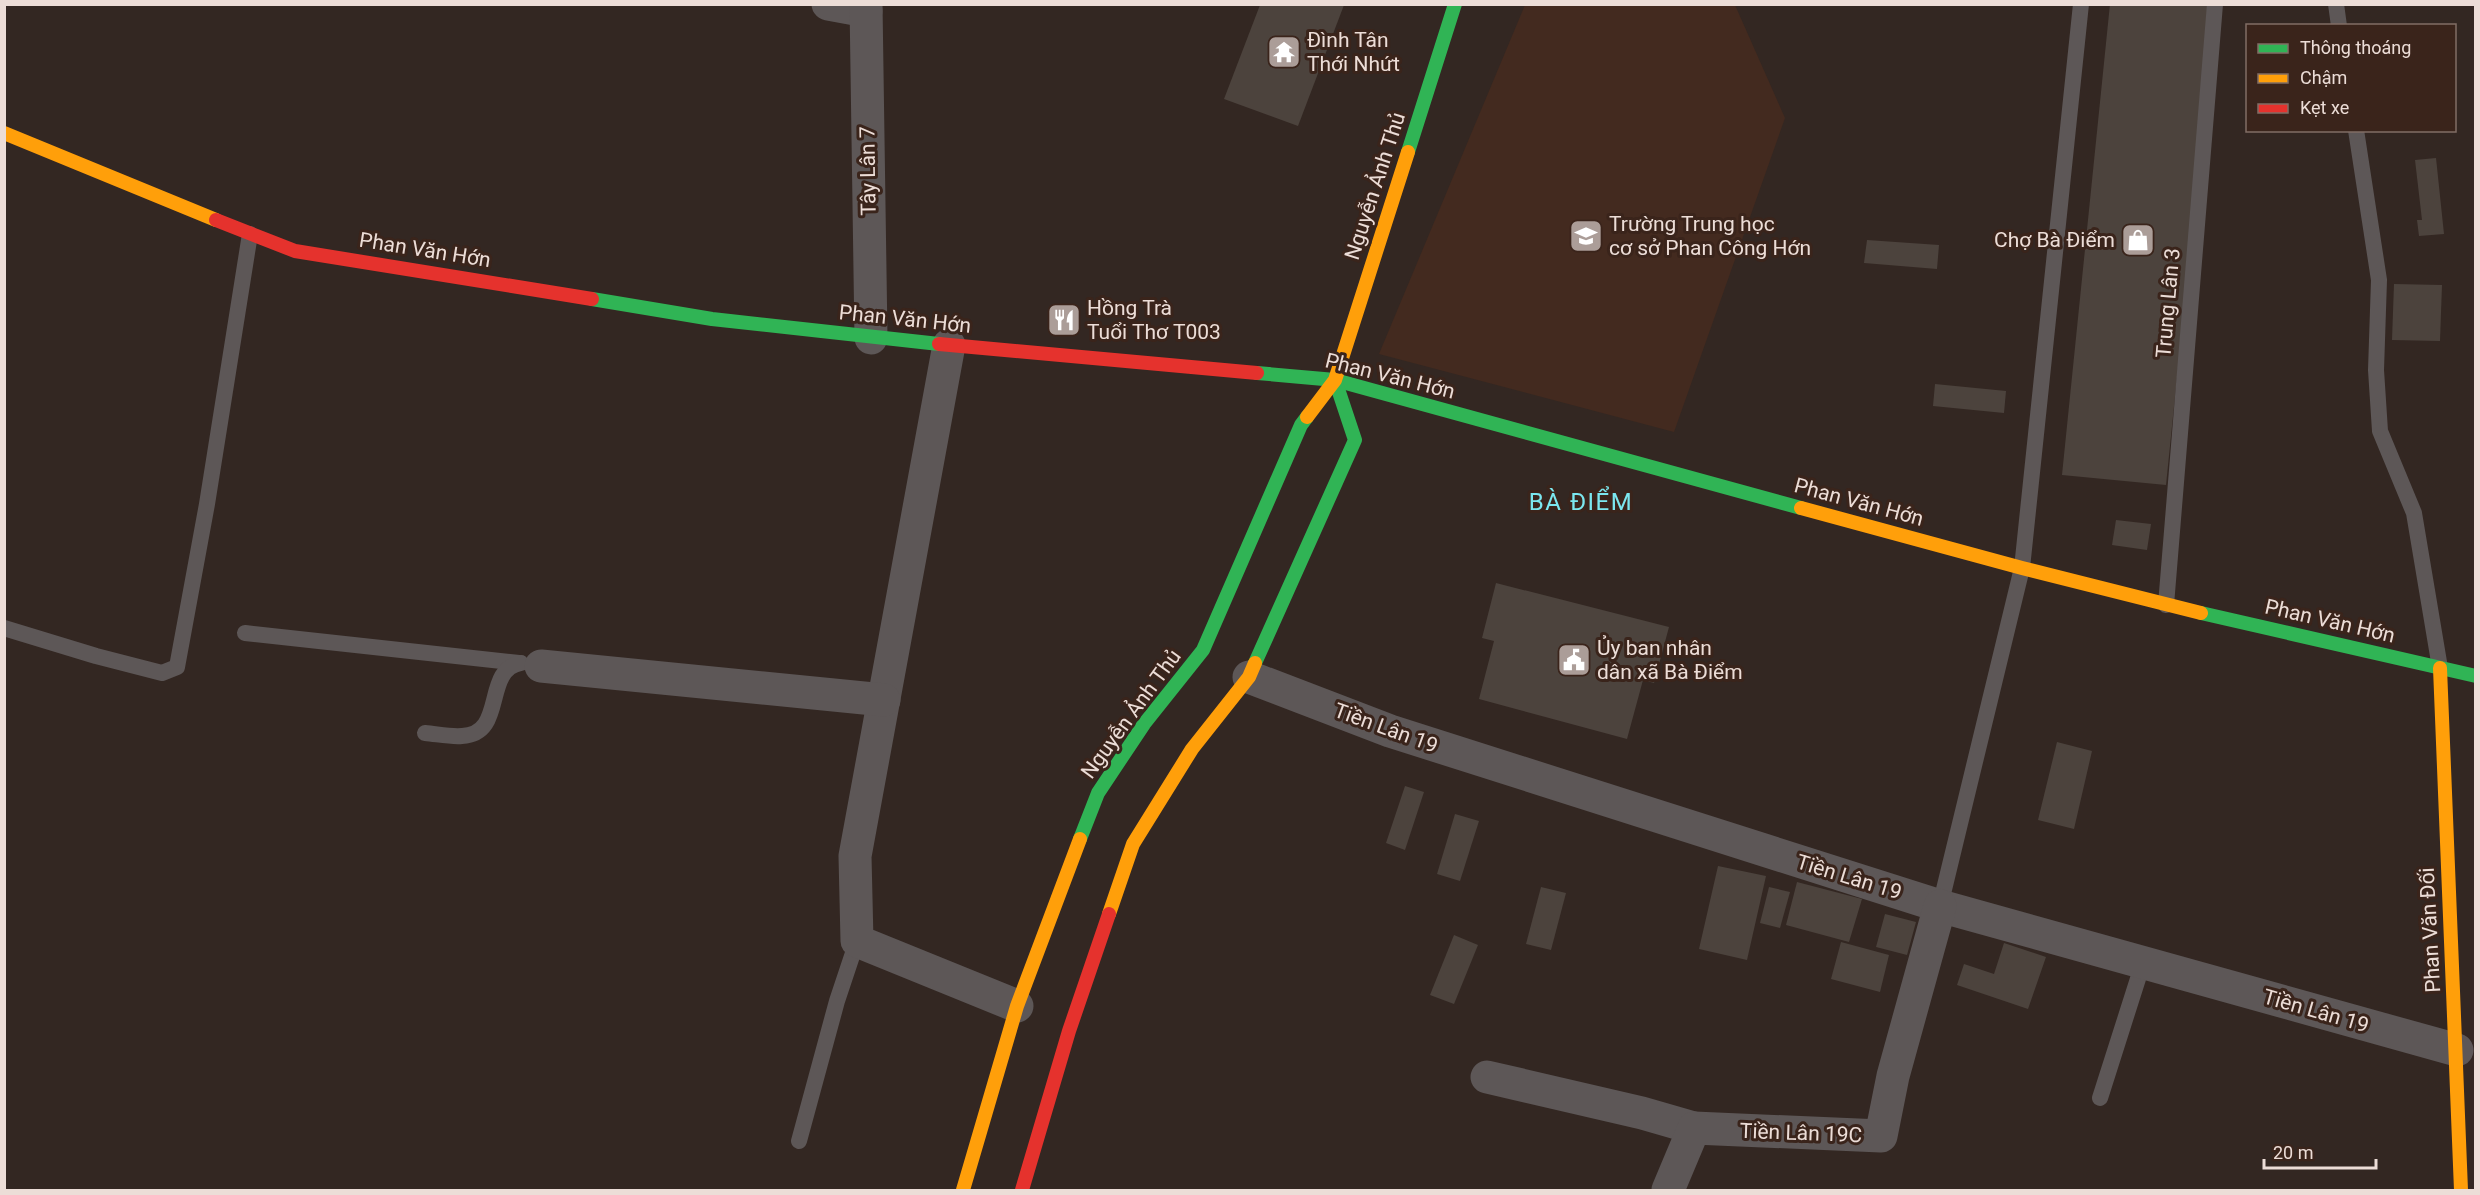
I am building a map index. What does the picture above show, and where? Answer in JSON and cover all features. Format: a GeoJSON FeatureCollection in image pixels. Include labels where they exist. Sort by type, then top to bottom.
{"type":"FeatureCollection","features":[{"type":"Feature","properties":{"kind":"main road","name":"Nguyễn Ảnh Thủ"},"geometry":{"type":"LineString","coordinates":[[963,1191],[1017,1006],[1098,793],[1144,724],[1203,650],[1301,425],[1335,380],[1455,4]]}},
{"type":"Feature","properties":{"kind":"main road","name":"Phan Văn Hớn"},"geometry":{"type":"LineString","coordinates":[[4,132],[123,184],[295,251],[711,319],[871,338],[1335,380],[2022,568],[2166,605],[2475,676]]}},
{"type":"Feature","properties":{"kind":"main road"},"geometry":{"type":"LineString","coordinates":[[1022,1191],[1069,1031],[1132,844],[1192,749],[1249,677],[1355,440],[1335,380]]}},
{"type":"Feature","properties":{"kind":"main road","name":"Phan Văn Đối"},"geometry":{"type":"LineString","coordinates":[[2440,668],[2461,1191]]}},
{"type":"Feature","properties":{"kind":"street"},"geometry":{"type":"LineString","coordinates":[[828,4],[866,8]]}},
{"type":"Feature","properties":{"kind":"street","name":"Tây Lân 7"},"geometry":{"type":"LineString","coordinates":[[866,8],[871,338]]}},
{"type":"Feature","properties":{"kind":"street"},"geometry":{"type":"LineString","coordinates":[[949,345],[855,856],[857,941],[1017,1006]]}},
{"type":"Feature","properties":{"kind":"street"},"geometry":{"type":"LineString","coordinates":[[530,665],[884,699]]}},
{"type":"Feature","properties":{"kind":"street","name":"Tiền Lân 19"},"geometry":{"type":"LineString","coordinates":[[1249,677],[1390,731],[1940,906],[2457,1050]]}},
{"type":"Feature","properties":{"kind":"street","name":"Tiền Lân 19C"},"geometry":{"type":"LineString","coordinates":[[1694,1128],[1881,1136],[1893,1076],[1940,906]]}},
{"type":"Feature","properties":{"kind":"street"},"geometry":{"type":"LineString","coordinates":[[1487,1077],[1642,1113],[1694,1128],[1668,1191]]}},
{"type":"Feature","properties":{"kind":"lane"},"geometry":{"type":"LineString","coordinates":[[1940,906],[2022,568],[2081,4]]}},
{"type":"Feature","properties":{"kind":"lane","name":"Trung Lân 3"},"geometry":{"type":"LineString","coordinates":[[2166,605],[2215,4]]}},
{"type":"Feature","properties":{"kind":"lane"},"geometry":{"type":"LineString","coordinates":[[2336,4],[2339,24]]}},
{"type":"Feature","properties":{"kind":"lane"},"geometry":{"type":"LineString","coordinates":[[2356,132],[2379,280],[2376,370],[2380,431],[2414,513],[2440,668]]}},
{"type":"Feature","properties":{"kind":"lane"},"geometry":{"type":"LineString","coordinates":[[4,628],[96,657],[162,673],[177,667],[207,504],[250,234]]}},
{"type":"Feature","properties":{"kind":"lane"},"geometry":{"type":"LineString","coordinates":[[245,633],[530,665]]}},
{"type":"Feature","properties":{"kind":"lane"},"geometry":{"type":"LineString","coordinates":[[425,733],[463,736],[486,725],[492,713],[501,675],[510,667],[530,665]]}},
{"type":"Feature","properties":{"kind":"lane"},"geometry":{"type":"LineString","coordinates":[[800,1141],[837,1001],[857,941]]}},
{"type":"Feature","properties":{"kind":"lane"},"geometry":{"type":"LineString","coordinates":[[2100,1098],[2143,963]]}},
{"type":"Feature","properties":{"kind":"shaded area","name":"Trường Trung học cơ sở Phan Công Hớn"},"geometry":{"type":"Polygon","coordinates":[[[1525,5],[1735,5],[1785,118],[1674,432],[1379,354],[1525,5]]]}},
{"type":"Feature","properties":{"kind":"building","name":"Chợ Bà Điểm"},"geometry":{"type":"Polygon","coordinates":[[[2110,4],[2215,4],[2166,485],[2062,475],[2110,4]]]}},
{"type":"Feature","properties":{"kind":"building","name":"Đình Tân Thới Nhứt"},"geometry":{"type":"Polygon","coordinates":[[[1260,5],[1344,5],[1298,126],[1224,99],[1260,5]]]}},
{"type":"Feature","properties":{"kind":"building"},"geometry":{"type":"Polygon","coordinates":[[[2436,158],[2444,234],[2419,236],[2417,220],[2422,220],[2415,160],[2436,158]]]}},
{"type":"Feature","properties":{"kind":"building"},"geometry":{"type":"Polygon","coordinates":[[[1867,240],[1939,245],[1937,269],[1864,263],[1867,240]]]}},
{"type":"Feature","properties":{"kind":"building"},"geometry":{"type":"Polygon","coordinates":[[[2394,284],[2442,285],[2440,341],[2392,340],[2394,284]]]}},
{"type":"Feature","properties":{"kind":"building"},"geometry":{"type":"Polygon","coordinates":[[[1935,384],[2006,391],[2004,413],[1933,406],[1935,384]]]}},
{"type":"Feature","properties":{"kind":"building"},"geometry":{"type":"Polygon","coordinates":[[[2116,520],[2151,524],[2147,550],[2112,545],[2116,520]]]}},
{"type":"Feature","properties":{"kind":"building","name":"Ủy ban nhân dân xã Bà Điểm"},"geometry":{"type":"Polygon","coordinates":[[[1496,583],[1669,627],[1654,683],[1643,680],[1627,739],[1479,699],[1494,641],[1482,638],[1496,583]]]}},
{"type":"Feature","properties":{"kind":"building"},"geometry":{"type":"Polygon","coordinates":[[[2057,742],[2092,751],[2074,829],[2038,820],[2057,742]]]}},
{"type":"Feature","properties":{"kind":"building"},"geometry":{"type":"Polygon","coordinates":[[[1405,786],[1424,792],[1405,850],[1386,843],[1405,786]]]}},
{"type":"Feature","properties":{"kind":"building"},"geometry":{"type":"Polygon","coordinates":[[[1455,814],[1479,821],[1460,881],[1437,874],[1455,814]]]}},
{"type":"Feature","properties":{"kind":"building"},"geometry":{"type":"Polygon","coordinates":[[[1718,866],[1766,876],[1747,960],[1699,949],[1718,866]]]}},
{"type":"Feature","properties":{"kind":"building"},"geometry":{"type":"Polygon","coordinates":[[[1797,882],[1862,899],[1849,942],[1786,925],[1797,882]]]}},
{"type":"Feature","properties":{"kind":"building"},"geometry":{"type":"Polygon","coordinates":[[[1541,887],[1566,893],[1551,950],[1526,944],[1541,887]]]}},
{"type":"Feature","properties":{"kind":"building"},"geometry":{"type":"Polygon","coordinates":[[[1769,887],[1790,892],[1780,928],[1760,923],[1769,887]]]}},
{"type":"Feature","properties":{"kind":"building"},"geometry":{"type":"Polygon","coordinates":[[[1885,914],[1916,922],[1907,955],[1876,947],[1885,914]]]}},
{"type":"Feature","properties":{"kind":"building"},"geometry":{"type":"Polygon","coordinates":[[[1454,935],[1478,945],[1454,1004],[1430,995],[1454,935]]]}},
{"type":"Feature","properties":{"kind":"building"},"geometry":{"type":"Polygon","coordinates":[[[1841,942],[1889,955],[1880,992],[1831,979],[1841,942]]]}},
{"type":"Feature","properties":{"kind":"building"},"geometry":{"type":"Polygon","coordinates":[[[2004,943],[2046,957],[2028,1009],[1957,985],[1964,964],[1994,974],[2004,943]]]}},
{"type":"Feature","properties":{"kind":"traffic: fast"},"geometry":{"type":"LineString","coordinates":[[1408,152],[1455,4]]}},
{"type":"Feature","properties":{"kind":"traffic: fast"},"geometry":{"type":"LineString","coordinates":[[592,299],[712,319],[939,344]]}},
{"type":"Feature","properties":{"kind":"traffic: fast"},"geometry":{"type":"LineString","coordinates":[[1257,373],[1335,380],[1801,508]]}},
{"type":"Feature","properties":{"kind":"traffic: fast"},"geometry":{"type":"LineString","coordinates":[[1255,663],[1355,440],[1335,380]]}},
{"type":"Feature","properties":{"kind":"traffic: fast"},"geometry":{"type":"LineString","coordinates":[[1080,839],[1098,793],[1144,724],[1203,650],[1301,425],[1307,417]]}},
{"type":"Feature","properties":{"kind":"traffic: fast"},"geometry":{"type":"LineString","coordinates":[[2201,613],[2476,676]]}},
{"type":"Feature","properties":{"kind":"traffic: slow"},"geometry":{"type":"LineString","coordinates":[[4,133],[216,220]]}},
{"type":"Feature","properties":{"kind":"traffic: slow"},"geometry":{"type":"LineString","coordinates":[[1307,417],[1335,380],[1408,152]]}},
{"type":"Feature","properties":{"kind":"traffic: slow"},"geometry":{"type":"LineString","coordinates":[[1801,508],[2022,568],[2201,613]]}},
{"type":"Feature","properties":{"kind":"traffic: slow"},"geometry":{"type":"LineString","coordinates":[[1109,914],[1133,844],[1192,749],[1249,677],[1255,663]]}},
{"type":"Feature","properties":{"kind":"traffic: slow"},"geometry":{"type":"LineString","coordinates":[[2440,668],[2461,1190]]}},
{"type":"Feature","properties":{"kind":"traffic: slow"},"geometry":{"type":"LineString","coordinates":[[963,1190],[1017,1006],[1080,839]]}},
{"type":"Feature","properties":{"kind":"traffic: jam"},"geometry":{"type":"LineString","coordinates":[[216,220],[295,251],[592,299]]}},
{"type":"Feature","properties":{"kind":"traffic: jam"},"geometry":{"type":"LineString","coordinates":[[939,344],[1257,373]]}},
{"type":"Feature","properties":{"kind":"traffic: jam"},"geometry":{"type":"LineString","coordinates":[[1022,1190],[1069,1031],[1109,914]]}},
{"type":"Feature","properties":{"kind":"place","name":"Đình Tân Thới Nhứt"},"geometry":{"type":"Point","coordinates":[1284,52]}},
{"type":"Feature","properties":{"kind":"place","name":"Trường Trung học cơ sở Phan Công Hớn"},"geometry":{"type":"Point","coordinates":[1586,236]}},
{"type":"Feature","properties":{"kind":"place","name":"Chợ Bà Điểm"},"geometry":{"type":"Point","coordinates":[2138,240]}},
{"type":"Feature","properties":{"kind":"place","name":"Hồng Trà Tuổi Thơ T003"},"geometry":{"type":"Point","coordinates":[1064,320]}},
{"type":"Feature","properties":{"kind":"place","name":"Ủy ban nhân dân xã Bà Điểm"},"geometry":{"type":"Point","coordinates":[1574,660]}},
{"type":"Feature","properties":{"kind":"district","name":"BÀ ĐIỂM"},"geometry":{"type":"Point","coordinates":[1581,502]}}]}
